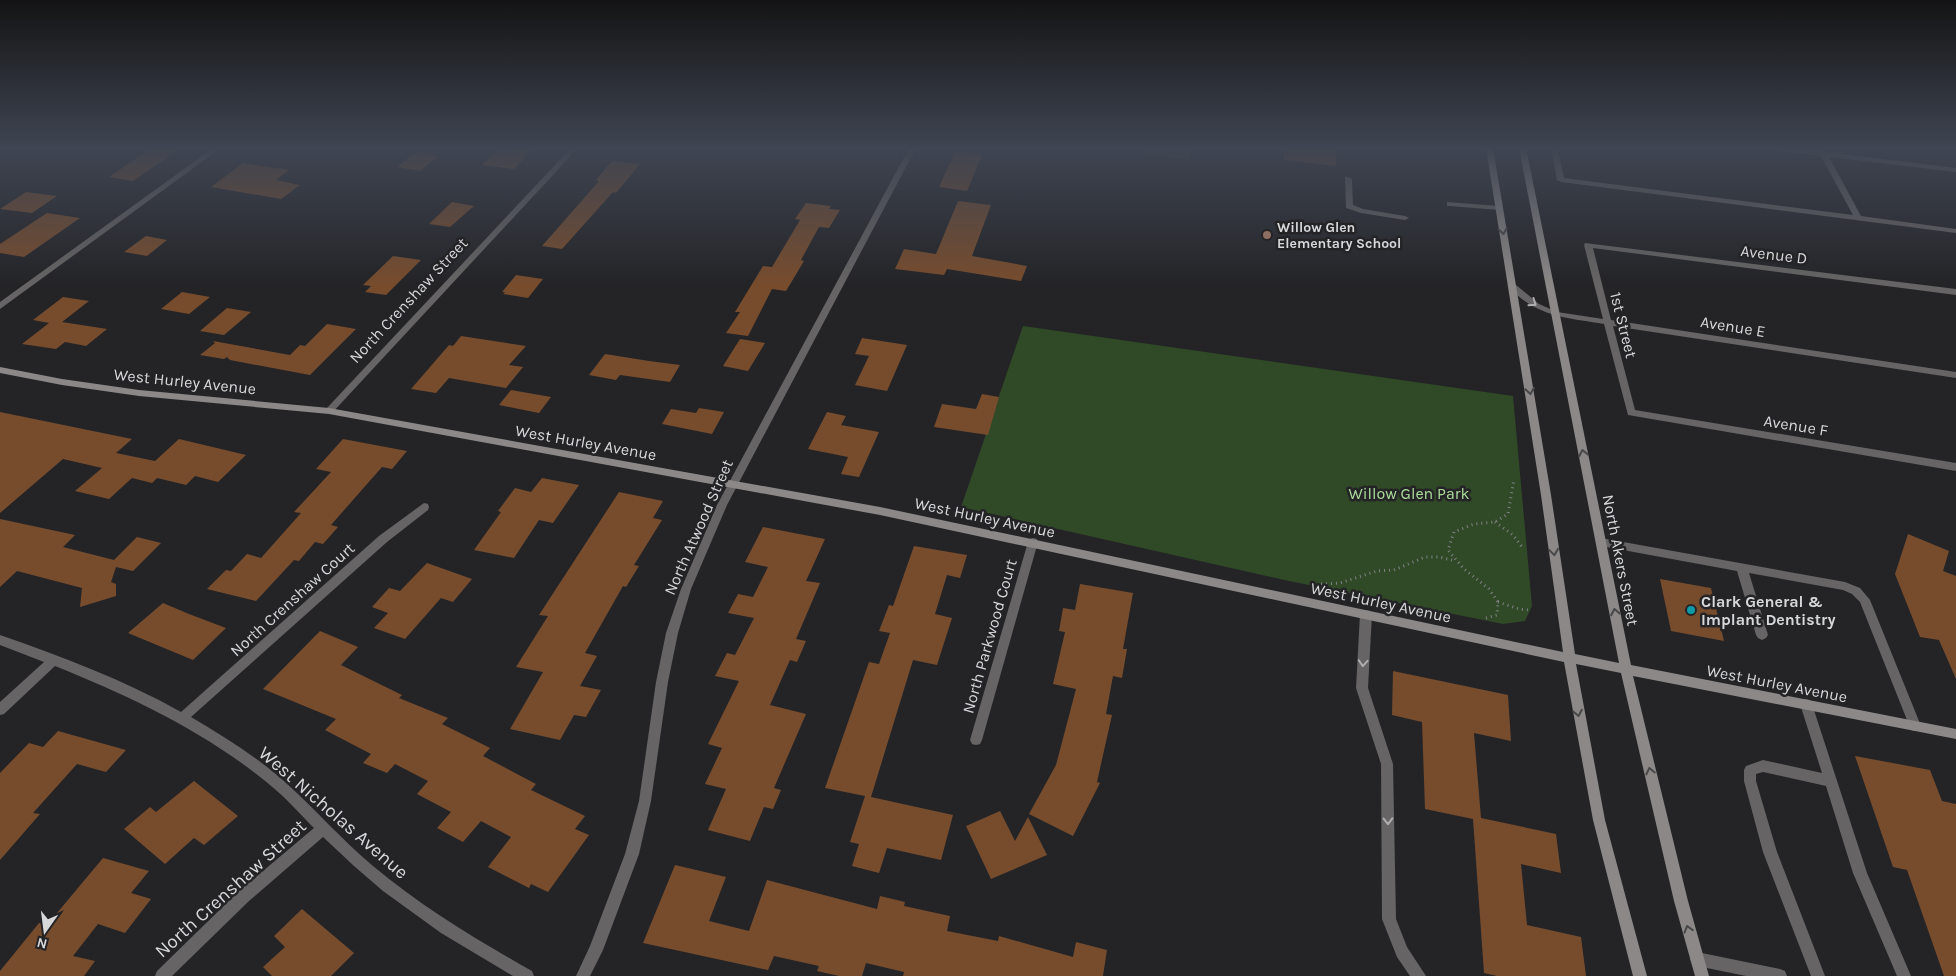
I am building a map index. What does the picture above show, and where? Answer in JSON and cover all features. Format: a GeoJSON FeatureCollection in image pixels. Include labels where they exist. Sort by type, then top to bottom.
{"type":"FeatureCollection","features":[{"type":"Feature","properties":{"kind":"main road"},"geometry":{"type":"LineString","coordinates":[[1497,194],[1546,495],[1568,658],[1599,820],[1640,976]]}},
{"type":"Feature","properties":{"kind":"main road","name":"North Akers Street"},"geometry":{"type":"LineString","coordinates":[[1531,194],[1626,669],[1681,901],[1702,976]]}},
{"type":"Feature","properties":{"kind":"main road","name":"West Hurley Avenue"},"geometry":{"type":"LineString","coordinates":[[0,370],[62,382],[139,393],[329,411],[734,484],[1033,542],[1568,658],[1956,734]]}},
{"type":"Feature","properties":{"kind":"street"},"geometry":{"type":"LineString","coordinates":[[0,306],[155,194]]}},
{"type":"Feature","properties":{"kind":"street","name":"North Crenshaw Street"},"geometry":{"type":"LineString","coordinates":[[329,411],[532,194]]}},
{"type":"Feature","properties":{"kind":"street","name":"North Atwood Street"},"geometry":{"type":"LineString","coordinates":[[584,976],[596,950],[632,854],[643,810],[662,682],[672,633],[686,588],[734,484],[889,194]]}},
{"type":"Feature","properties":{"kind":"street"},"geometry":{"type":"LineString","coordinates":[[1349,194],[1349,206],[1362,211],[1406,218]]}},
{"type":"Feature","properties":{"kind":"street"},"geometry":{"type":"LineString","coordinates":[[1667,194],[1956,231]]}},
{"type":"Feature","properties":{"kind":"street"},"geometry":{"type":"LineString","coordinates":[[1845,194],[1858,218]]}},
{"type":"Feature","properties":{"kind":"street"},"geometry":{"type":"LineString","coordinates":[[1450,204],[1499,208]]}},
{"type":"Feature","properties":{"kind":"street","name":"Avenue D"},"geometry":{"type":"LineString","coordinates":[[1588,245],[1956,292]]}},
{"type":"Feature","properties":{"kind":"street","name":"1st Street"},"geometry":{"type":"LineString","coordinates":[[1588,245],[1631,413]]}},
{"type":"Feature","properties":{"kind":"street","name":"Avenue E"},"geometry":{"type":"LineString","coordinates":[[1513,287],[1536,306],[1555,314],[1956,375]]}},
{"type":"Feature","properties":{"kind":"street","name":"Avenue F"},"geometry":{"type":"LineString","coordinates":[[1631,413],[1956,466]]}},
{"type":"Feature","properties":{"kind":"street","name":"North Crenshaw Court"},"geometry":{"type":"LineString","coordinates":[[183,717],[383,539],[424,507]]}},
{"type":"Feature","properties":{"kind":"street","name":"North Parkwood Court"},"geometry":{"type":"LineString","coordinates":[[976,740],[1033,542]]}},
{"type":"Feature","properties":{"kind":"street"},"geometry":{"type":"LineString","coordinates":[[1601,542],[1845,586],[1856,591],[1865,600],[1915,726]]}},
{"type":"Feature","properties":{"kind":"street"},"geometry":{"type":"LineString","coordinates":[[1742,568],[1762,635]]}},
{"type":"Feature","properties":{"kind":"street"},"geometry":{"type":"LineString","coordinates":[[1366,614],[1362,688],[1387,764],[1389,919],[1402,952],[1419,976]]}},
{"type":"Feature","properties":{"kind":"street","name":"West Nicholas Avenue"},"geometry":{"type":"LineString","coordinates":[[0,640],[123,687],[183,717],[278,784],[370,872],[426,914],[494,958],[527,976]]}},
{"type":"Feature","properties":{"kind":"street"},"geometry":{"type":"LineString","coordinates":[[0,710],[54,660]]}},
{"type":"Feature","properties":{"kind":"street"},"geometry":{"type":"LineString","coordinates":[[1806,704],[1860,873],[1904,976]]}},
{"type":"Feature","properties":{"kind":"street"},"geometry":{"type":"LineString","coordinates":[[1818,976],[1770,852],[1750,781],[1750,770],[1764,766],[1830,780]]}},
{"type":"Feature","properties":{"kind":"street","name":"North Crenshaw Street"},"geometry":{"type":"LineString","coordinates":[[162,976],[244,896],[323,828]]}},
{"type":"Feature","properties":{"kind":"street"},"geometry":{"type":"LineString","coordinates":[[1697,959],[1780,976]]}},
{"type":"Feature","properties":{"kind":"path"},"geometry":{"type":"LineString","coordinates":[[1514,478],[1508,514],[1495,522],[1474,524],[1454,532],[1448,550],[1457,561],[1489,589],[1498,602],[1519,609],[1529,610]]}},
{"type":"Feature","properties":{"kind":"path"},"geometry":{"type":"LineString","coordinates":[[1495,522],[1513,535],[1522,547]]}},
{"type":"Feature","properties":{"kind":"path"},"geometry":{"type":"LineString","coordinates":[[1321,584],[1340,583],[1377,571],[1394,570],[1425,557],[1439,557],[1457,561]]}},
{"type":"Feature","properties":{"kind":"path"},"geometry":{"type":"LineString","coordinates":[[1486,618],[1497,615],[1498,602]]}},
{"type":"Feature","properties":{"kind":"green space","name":"Willow Glen Park"},"geometry":{"type":"Polygon","coordinates":[[[1023,326],[1513,396],[1532,606],[1525,621],[1503,624],[1289,581],[961,507],[1023,326]]]}},
{"type":"Feature","properties":{"kind":"building"},"geometry":{"type":"Polygon","coordinates":[[[24,194],[57,196],[32,213],[0,209],[24,194]]]}},
{"type":"Feature","properties":{"kind":"building"},"geometry":{"type":"Polygon","coordinates":[[[249,194],[288,194],[281,199],[249,194]]]}},
{"type":"Feature","properties":{"kind":"building"},"geometry":{"type":"Polygon","coordinates":[[[588,194],[612,194],[562,249],[542,246],[588,194]]]}},
{"type":"Feature","properties":{"kind":"building"},"geometry":{"type":"Polygon","coordinates":[[[958,201],[991,205],[972,256],[1027,266],[1021,281],[947,269],[944,275],[895,269],[904,249],[936,254],[958,201]]]}},
{"type":"Feature","properties":{"kind":"building"},"geometry":{"type":"Polygon","coordinates":[[[452,202],[474,206],[450,227],[429,224],[452,202]]]}},
{"type":"Feature","properties":{"kind":"building"},"geometry":{"type":"Polygon","coordinates":[[[806,203],[831,206],[829,209],[840,210],[829,228],[819,227],[801,260],[804,261],[786,291],[772,289],[748,336],[726,333],[740,312],[735,312],[763,266],[772,267],[800,220],[795,219],[806,203]]]}},
{"type":"Feature","properties":{"kind":"building"},"geometry":{"type":"Polygon","coordinates":[[[47,213],[80,218],[24,257],[0,253],[0,244],[47,213]]]}},
{"type":"Feature","properties":{"kind":"building"},"geometry":{"type":"Polygon","coordinates":[[[146,236],[167,240],[147,256],[124,252],[146,236]]]}},
{"type":"Feature","properties":{"kind":"building"},"geometry":{"type":"Polygon","coordinates":[[[393,256],[421,260],[386,295],[365,292],[371,286],[363,285],[393,256]]]}},
{"type":"Feature","properties":{"kind":"building"},"geometry":{"type":"Polygon","coordinates":[[[516,275],[543,279],[528,298],[503,294],[505,292],[502,292],[516,275]]]}},
{"type":"Feature","properties":{"kind":"building"},"geometry":{"type":"Polygon","coordinates":[[[182,292],[210,297],[189,314],[161,309],[182,292]]]}},
{"type":"Feature","properties":{"kind":"building"},"geometry":{"type":"Polygon","coordinates":[[[63,297],[89,301],[62,322],[107,329],[86,346],[65,342],[56,349],[22,344],[49,323],[33,320],[63,297]]]}},
{"type":"Feature","properties":{"kind":"building"},"geometry":{"type":"Polygon","coordinates":[[[227,308],[251,312],[224,335],[200,331],[227,308]]]}},
{"type":"Feature","properties":{"kind":"building"},"geometry":{"type":"Polygon","coordinates":[[[327,324],[356,329],[310,375],[230,360],[227,357],[224,359],[200,355],[215,343],[213,341],[290,355],[300,345],[305,346],[327,324]]]}},
{"type":"Feature","properties":{"kind":"building"},"geometry":{"type":"Polygon","coordinates":[[[461,336],[526,346],[509,365],[523,367],[506,388],[449,378],[436,393],[411,389],[449,345],[453,346],[461,336]]]}},
{"type":"Feature","properties":{"kind":"building"},"geometry":{"type":"Polygon","coordinates":[[[862,338],[907,345],[887,391],[855,385],[869,356],[855,354],[862,338]]]}},
{"type":"Feature","properties":{"kind":"building"},"geometry":{"type":"Polygon","coordinates":[[[740,339],[765,343],[748,371],[723,366],[740,339]]]}},
{"type":"Feature","properties":{"kind":"building"},"geometry":{"type":"Polygon","coordinates":[[[605,354],[680,365],[670,382],[620,375],[616,380],[589,375],[605,354]]]}},
{"type":"Feature","properties":{"kind":"building"},"geometry":{"type":"Polygon","coordinates":[[[511,390],[551,397],[539,413],[499,405],[511,390]]]}},
{"type":"Feature","properties":{"kind":"building"},"geometry":{"type":"Polygon","coordinates":[[[982,394],[999,397],[988,435],[934,427],[942,404],[976,409],[982,394]]]}},
{"type":"Feature","properties":{"kind":"building"},"geometry":{"type":"Polygon","coordinates":[[[699,408],[724,412],[712,434],[662,424],[671,409],[696,413],[699,408]]]}},
{"type":"Feature","properties":{"kind":"building"},"geometry":{"type":"Polygon","coordinates":[[[0,412],[132,439],[116,453],[155,461],[179,439],[246,455],[218,482],[195,476],[186,485],[157,478],[152,483],[132,478],[109,499],[75,491],[102,468],[63,459],[0,513],[0,412]]]}},
{"type":"Feature","properties":{"kind":"building"},"geometry":{"type":"Polygon","coordinates":[[[827,412],[846,416],[841,425],[879,432],[859,477],[841,474],[848,457],[808,449],[827,412]]]}},
{"type":"Feature","properties":{"kind":"building"},"geometry":{"type":"Polygon","coordinates":[[[343,439],[407,451],[392,469],[382,467],[331,525],[338,527],[323,544],[315,542],[299,561],[294,560],[256,601],[207,589],[226,570],[231,571],[247,554],[261,558],[301,513],[294,512],[331,472],[316,469],[343,439]]]}},
{"type":"Feature","properties":{"kind":"building"},"geometry":{"type":"Polygon","coordinates":[[[542,478],[579,485],[553,523],[539,520],[514,558],[474,550],[501,512],[498,511],[515,488],[531,492],[542,478]]]}},
{"type":"Feature","properties":{"kind":"building"},"geometry":{"type":"Polygon","coordinates":[[[619,492],[663,501],[653,518],[662,520],[634,565],[639,566],[626,587],[623,586],[585,653],[597,656],[580,686],[601,690],[586,717],[574,715],[560,740],[510,729],[543,672],[516,667],[548,616],[539,615],[619,492]]]}},
{"type":"Feature","properties":{"kind":"building"},"geometry":{"type":"Polygon","coordinates":[[[0,519],[75,535],[63,547],[114,560],[137,537],[161,543],[133,571],[116,567],[111,582],[116,584],[116,596],[80,607],[82,588],[17,571],[0,587],[0,519]]]}},
{"type":"Feature","properties":{"kind":"building"},"geometry":{"type":"Polygon","coordinates":[[[763,527],[825,539],[806,581],[820,583],[796,639],[806,641],[797,662],[790,660],[770,705],[806,714],[774,788],[781,790],[773,809],[764,807],[750,841],[708,830],[726,789],[705,784],[722,748],[708,744],[739,681],[715,676],[727,653],[735,655],[754,618],[728,613],[738,594],[753,597],[768,567],[745,562],[763,527]]]}},
{"type":"Feature","properties":{"kind":"building"},"geometry":{"type":"Polygon","coordinates":[[[1908,534],[1949,551],[1943,571],[1956,576],[1956,679],[1939,640],[1920,637],[1895,574],[1908,534]]]}},
{"type":"Feature","properties":{"kind":"building"},"geometry":{"type":"Polygon","coordinates":[[[914,546],[967,555],[960,578],[947,575],[935,614],[952,618],[937,665],[913,660],[871,797],[953,815],[941,860],[887,848],[879,873],[852,866],[859,844],[850,842],[865,796],[825,788],[869,662],[879,664],[890,633],[879,631],[889,605],[893,606],[914,546]]]}},
{"type":"Feature","properties":{"kind":"building"},"geometry":{"type":"Polygon","coordinates":[[[427,563],[472,579],[453,602],[441,598],[405,639],[374,628],[388,613],[372,607],[389,588],[400,591],[427,563]]]}},
{"type":"Feature","properties":{"kind":"building","name":"Clark General & Implant Dentistry"},"geometry":{"type":"Polygon","coordinates":[[[1660,579],[1711,588],[1724,641],[1671,631],[1660,579]]]}},
{"type":"Feature","properties":{"kind":"building"},"geometry":{"type":"Polygon","coordinates":[[[1080,584],[1133,593],[1123,649],[1127,649],[1122,678],[1113,676],[1106,714],[1112,715],[1097,782],[1100,783],[1073,836],[1029,814],[1056,765],[1076,689],[1053,684],[1065,632],[1059,631],[1063,608],[1075,610],[1080,584]]]}},
{"type":"Feature","properties":{"kind":"building"},"geometry":{"type":"Polygon","coordinates":[[[163,603],[226,628],[193,660],[128,633],[163,603]]]}},
{"type":"Feature","properties":{"kind":"building"},"geometry":{"type":"Polygon","coordinates":[[[320,631],[358,647],[341,665],[402,695],[399,698],[448,718],[442,724],[490,748],[483,756],[536,784],[531,790],[585,816],[575,829],[589,835],[548,892],[531,884],[529,888],[488,867],[511,837],[481,821],[463,842],[437,828],[451,812],[417,794],[428,781],[395,764],[387,773],[363,763],[371,754],[325,730],[336,719],[263,689],[320,631]]]}},
{"type":"Feature","properties":{"kind":"building"},"geometry":{"type":"Polygon","coordinates":[[[1393,671],[1508,695],[1511,741],[1474,733],[1481,818],[1556,834],[1561,873],[1521,864],[1527,925],[1581,937],[1586,976],[1497,976],[1484,973],[1473,819],[1425,809],[1422,722],[1392,715],[1393,671]]]}},
{"type":"Feature","properties":{"kind":"building"},"geometry":{"type":"Polygon","coordinates":[[[58,731],[126,750],[106,772],[77,764],[33,813],[40,814],[0,860],[0,773],[29,743],[43,747],[58,731]]]}},
{"type":"Feature","properties":{"kind":"building"},"geometry":{"type":"Polygon","coordinates":[[[1855,756],[1930,770],[1942,801],[1956,804],[1956,976],[1944,976],[1907,870],[1893,867],[1855,756]]]}},
{"type":"Feature","properties":{"kind":"building"},"geometry":{"type":"Polygon","coordinates":[[[194,781],[238,816],[204,845],[194,838],[165,864],[124,829],[150,807],[156,812],[194,781]]]}},
{"type":"Feature","properties":{"kind":"building"},"geometry":{"type":"Polygon","coordinates":[[[1000,811],[1015,841],[1028,817],[1047,855],[991,879],[966,826],[1000,811]]]}},
{"type":"Feature","properties":{"kind":"building"},"geometry":{"type":"Polygon","coordinates":[[[103,858],[149,871],[131,893],[151,899],[125,933],[98,924],[73,956],[95,961],[84,976],[0,976],[0,971],[39,923],[47,925],[103,858]]]}},
{"type":"Feature","properties":{"kind":"building"},"geometry":{"type":"Polygon","coordinates":[[[675,865],[726,877],[709,921],[749,931],[767,880],[877,909],[880,896],[905,902],[904,906],[950,916],[947,931],[998,941],[999,936],[1073,957],[1076,942],[1107,950],[1103,976],[903,976],[904,972],[866,963],[862,976],[839,976],[817,971],[819,966],[774,956],[768,970],[643,943],[675,865]]]}},
{"type":"Feature","properties":{"kind":"building"},"geometry":{"type":"Polygon","coordinates":[[[302,909],[354,953],[331,976],[272,976],[263,967],[285,947],[274,936],[302,909]]]}},
{"type":"Feature","properties":{"kind":"place","name":"Willow Glen Elementary School"},"geometry":{"type":"Point","coordinates":[1267,235]}},
{"type":"Feature","properties":{"kind":"place","name":"Clark General & Implant Dentistry"},"geometry":{"type":"Point","coordinates":[1691,610]}}]}
